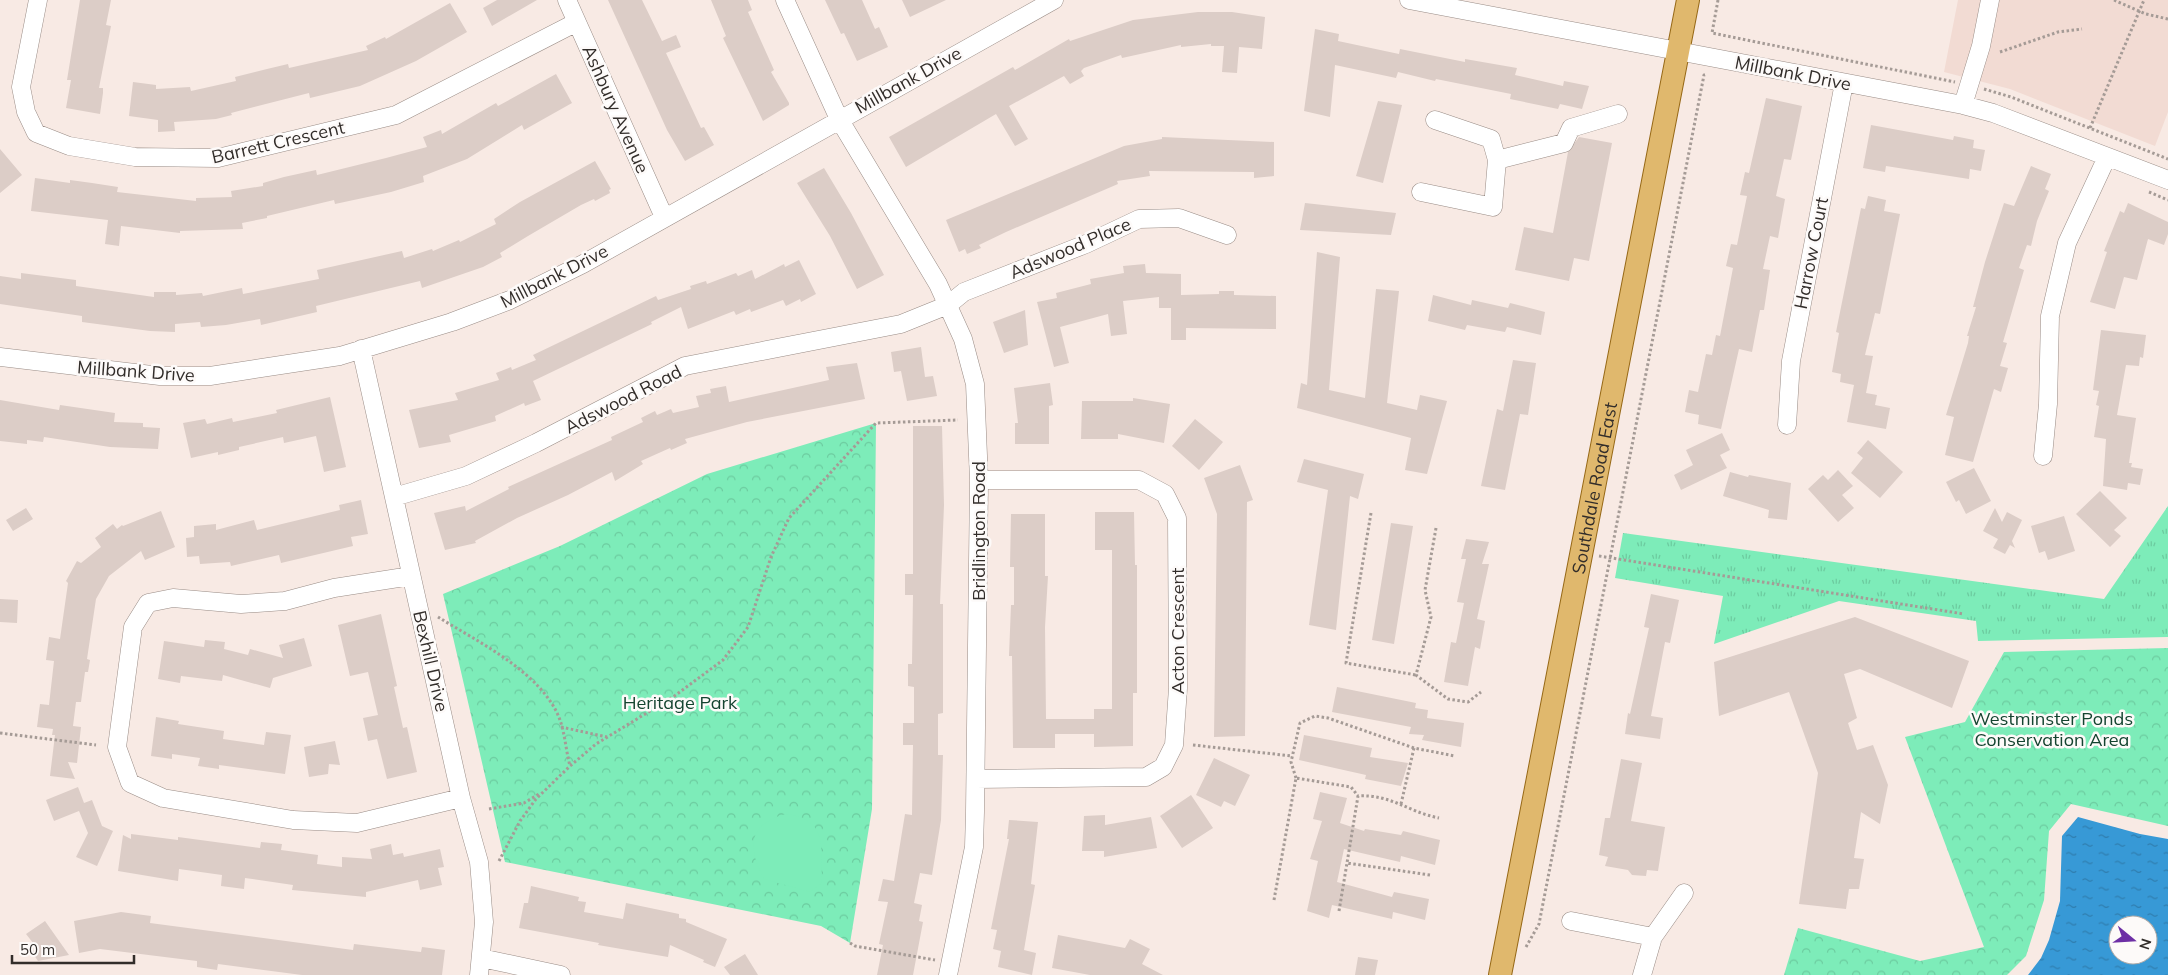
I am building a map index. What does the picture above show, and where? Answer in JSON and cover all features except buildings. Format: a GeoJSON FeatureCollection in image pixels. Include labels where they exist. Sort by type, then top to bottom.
{"type":"FeatureCollection","features":[{"type":"Feature","properties":{"kind":"main road","name":"Southdale Road East"},"geometry":{"type":"LineString","coordinates":[[1500,975],[1688,0]]}},
{"type":"Feature","properties":{"kind":"street","name":"Barrett Crescent"},"geometry":{"type":"LineString","coordinates":[[38,0],[21,87],[26,112],[36,133],[69,146],[135,157],[182,159],[218,158],[396,115],[577,22]]}},
{"type":"Feature","properties":{"kind":"street","name":"Ashbury Avenue"},"geometry":{"type":"LineString","coordinates":[[567,0],[664,218]]}},
{"type":"Feature","properties":{"kind":"street","name":"Bridlington Road"},"geometry":{"type":"LineString","coordinates":[[785,0],[839,119],[938,284],[963,339],[975,384],[979,480],[974,847],[949,969]]}},
{"type":"Feature","properties":{"kind":"street","name":"Millbank Drive"},"geometry":{"type":"LineString","coordinates":[[0,357],[160,376],[210,376],[340,356],[452,322],[510,300],[583,264],[1054,0]]}},
{"type":"Feature","properties":{"kind":"street","name":"Millbank Drive"},"geometry":{"type":"LineString","coordinates":[[1409,0],[1963,105],[1993,113],[2168,180]]}},
{"type":"Feature","properties":{"kind":"street"},"geometry":{"type":"LineString","coordinates":[[1963,105],[1981,46],[1990,0]]}},
{"type":"Feature","properties":{"kind":"street","name":"Harrow Court"},"geometry":{"type":"LineString","coordinates":[[1787,425],[1791,361],[1844,83]]}},
{"type":"Feature","properties":{"kind":"street"},"geometry":{"type":"LineString","coordinates":[[1497,160],[1564,143],[1571,128],[1618,114]]}},
{"type":"Feature","properties":{"kind":"street"},"geometry":{"type":"LineString","coordinates":[[1421,192],[1493,207],[1497,160],[1491,139],[1435,120]]}},
{"type":"Feature","properties":{"kind":"street"},"geometry":{"type":"LineString","coordinates":[[2043,456],[2048,404],[2050,316],[2067,243],[2107,157]]}},
{"type":"Feature","properties":{"kind":"street","name":"Adswood Place"},"geometry":{"type":"LineString","coordinates":[[948,305],[964,292],[1086,244],[1139,219],[1179,218],[1227,235]]}},
{"type":"Feature","properties":{"kind":"street","name":"Adswood Road"},"geometry":{"type":"LineString","coordinates":[[394,497],[466,476],[536,443],[685,366],[900,324],[948,305]]}},
{"type":"Feature","properties":{"kind":"street","name":"Bexhill Drive"},"geometry":{"type":"LineString","coordinates":[[361,350],[461,798],[480,862],[484,922],[480,966]]}},
{"type":"Feature","properties":{"kind":"street","name":"Acton Crescent"},"geometry":{"type":"LineString","coordinates":[[976,779],[1146,777],[1163,767],[1174,745],[1178,688],[1177,518],[1165,494],[1139,480],[979,480]]}},
{"type":"Feature","properties":{"kind":"street"},"geometry":{"type":"LineString","coordinates":[[412,576],[334,588],[285,601],[241,604],[173,598],[148,603],[133,627],[117,747],[130,783],[163,798],[293,820],[357,823],[461,798]]}},
{"type":"Feature","properties":{"kind":"street"},"geometry":{"type":"LineString","coordinates":[[1642,975],[1653,936],[1684,894]]}},
{"type":"Feature","properties":{"kind":"street"},"geometry":{"type":"LineString","coordinates":[[1571,921],[1653,936]]}},
{"type":"Feature","properties":{"kind":"street"},"geometry":{"type":"LineString","coordinates":[[480,966],[561,975]]}},
{"type":"Feature","properties":{"kind":"path"},"geometry":{"type":"LineString","coordinates":[[1718,0],[1712,33],[1958,83]]}},
{"type":"Feature","properties":{"kind":"path"},"geometry":{"type":"LineString","coordinates":[[2114,0],[2140,11],[2168,19]]}},
{"type":"Feature","properties":{"kind":"path"},"geometry":{"type":"LineString","coordinates":[[2090,128],[2144,0]]}},
{"type":"Feature","properties":{"kind":"path"},"geometry":{"type":"LineString","coordinates":[[2000,52],[2058,32],[2082,29]]}},
{"type":"Feature","properties":{"kind":"path"},"geometry":{"type":"LineString","coordinates":[[1524,956],[1526,947],[1538,924],[1704,74],[1713,76]]}},
{"type":"Feature","properties":{"kind":"path"},"geometry":{"type":"LineString","coordinates":[[1981,88],[2011,97],[2168,159]]}},
{"type":"Feature","properties":{"kind":"path"},"geometry":{"type":"LineString","coordinates":[[499,861],[520,820],[544,791],[570,766],[607,737],[673,697],[723,660],[748,627],[771,558],[789,518],[876,423],[958,420]]}},
{"type":"Feature","properties":{"kind":"path"},"geometry":{"type":"LineString","coordinates":[[1371,513],[1346,663],[1416,676],[1448,699],[1468,702],[1482,692]]}},
{"type":"Feature","properties":{"kind":"path"},"geometry":{"type":"LineString","coordinates":[[1416,676],[1431,617],[1425,590],[1436,528]]}},
{"type":"Feature","properties":{"kind":"path"},"geometry":{"type":"LineString","coordinates":[[1581,553],[1964,614]]}},
{"type":"Feature","properties":{"kind":"path"},"geometry":{"type":"LineString","coordinates":[[418,604],[495,652],[541,688],[560,720],[570,766]]}},
{"type":"Feature","properties":{"kind":"path"},"geometry":{"type":"LineString","coordinates":[[1274,900],[1296,778],[1291,762],[1300,722],[1314,716],[1328,718],[1414,748],[1455,756]]}},
{"type":"Feature","properties":{"kind":"path"},"geometry":{"type":"LineString","coordinates":[[561,726],[607,737]]}},
{"type":"Feature","properties":{"kind":"path"},"geometry":{"type":"LineString","coordinates":[[0,733],[96,745]]}},
{"type":"Feature","properties":{"kind":"path"},"geometry":{"type":"LineString","coordinates":[[1193,745],[1292,756]]}},
{"type":"Feature","properties":{"kind":"path"},"geometry":{"type":"LineString","coordinates":[[1401,804],[1414,748]]}},
{"type":"Feature","properties":{"kind":"path"},"geometry":{"type":"LineString","coordinates":[[1296,778],[1351,787],[1358,796],[1338,911]]}},
{"type":"Feature","properties":{"kind":"path"},"geometry":{"type":"LineString","coordinates":[[489,809],[524,803],[544,791]]}},
{"type":"Feature","properties":{"kind":"path"},"geometry":{"type":"LineString","coordinates":[[1358,796],[1376,795],[1401,804],[1420,814],[1439,818]]}},
{"type":"Feature","properties":{"kind":"path"},"geometry":{"type":"LineString","coordinates":[[1347,863],[1430,876]]}},
{"type":"Feature","properties":{"kind":"path"},"geometry":{"type":"LineString","coordinates":[[850,943],[949,969]]}},
{"type":"Feature","properties":{"kind":"shaded area"},"geometry":{"type":"Polygon","coordinates":[[[1958,0],[2168,0],[2168,112],[2155,146],[2010,89],[1944,72],[1958,0]]]}},
{"type":"Feature","properties":{"kind":"green space","name":"Heritage Park"},"geometry":{"type":"Polygon","coordinates":[[[876,423],[872,809],[850,943],[821,926],[505,862],[443,594],[560,546],[707,474],[876,423]]]}},
{"type":"Feature","properties":{"kind":"green space"},"geometry":{"type":"Polygon","coordinates":[[[2168,506],[2168,637],[1978,641],[1976,621],[1839,601],[1714,644],[1723,596],[1615,578],[1623,533],[2104,599],[2168,506]]]}},
{"type":"Feature","properties":{"kind":"green space","name":"Westminster Ponds Conservation Area"},"geometry":{"type":"Polygon","coordinates":[[[2168,648],[2168,826],[2071,804],[2049,831],[2044,900],[2026,956],[2007,975],[1784,975],[1798,928],[1920,961],[1984,947],[1905,737],[1965,722],[2004,652],[2168,648]]]}},
{"type":"Feature","properties":{"kind":"green space"},"geometry":{"type":"Polygon","coordinates":[[[786,814],[800,817],[810,822],[820,838],[822,883],[810,892],[764,879],[755,857],[754,838],[758,831],[773,818],[786,814]]]}},
{"type":"Feature","properties":{"kind":"water"},"geometry":{"type":"Polygon","coordinates":[[[2078,817],[2140,834],[2168,839],[2168,975],[2028,975],[2041,958],[2049,940],[2060,901],[2062,836],[2078,817]]]}}]}
